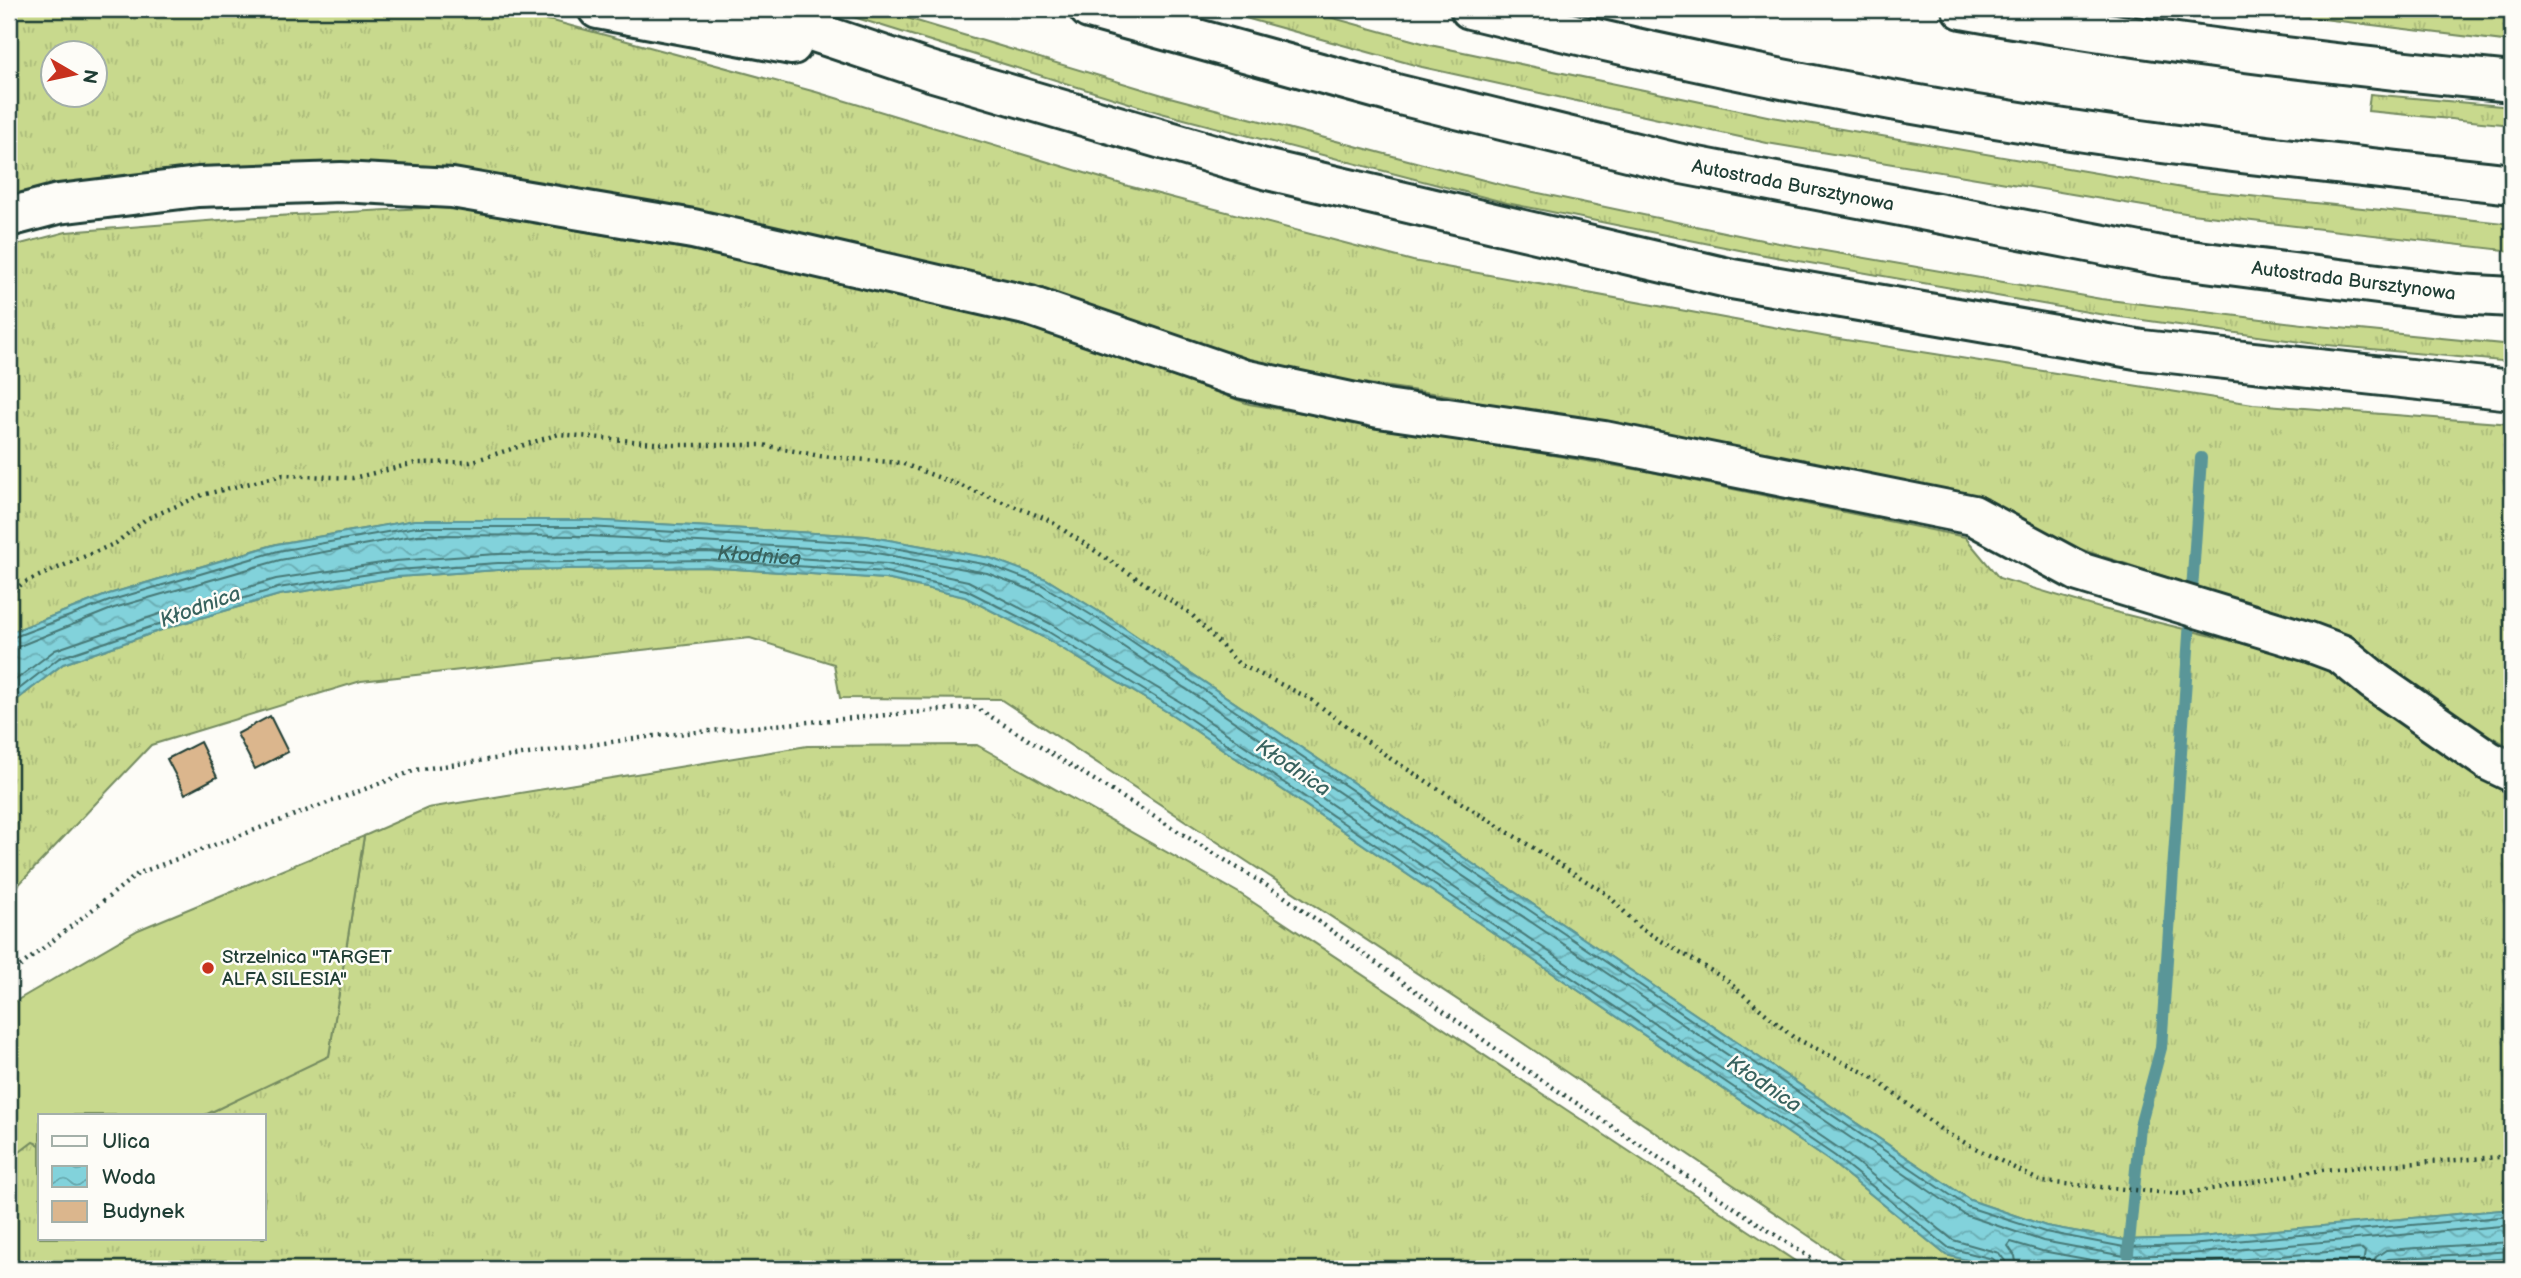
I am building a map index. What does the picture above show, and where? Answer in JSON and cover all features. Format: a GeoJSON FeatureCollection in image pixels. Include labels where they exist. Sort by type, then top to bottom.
{"type":"FeatureCollection","features":[{"type":"Feature","properties":{"kind":"main road"},"geometry":{"type":"LineString","coordinates":[[598,9],[930,71]]}},
{"type":"Feature","properties":{"kind":"main road"},"geometry":{"type":"LineString","coordinates":[[746,9],[930,71],[1268,170],[1732,279],[2142,350],[2512,390]]}},
{"type":"Feature","properties":{"kind":"main road","name":"Autostrada Bursztynowa"},"geometry":{"type":"LineString","coordinates":[[1089,9],[1396,94],[1677,163],[2166,257],[2457,293],[2512,297]]}},
{"type":"Feature","properties":{"kind":"main road"},"geometry":{"type":"LineString","coordinates":[[1469,9],[1605,42],[1941,108],[2183,146],[2512,184]]}},
{"type":"Feature","properties":{"kind":"main road"},"geometry":{"type":"LineString","coordinates":[[1962,9],[2173,42],[2369,68],[2512,82]]}},
{"type":"Feature","properties":{"kind":"main road"},"geometry":{"type":"LineString","coordinates":[[9,218],[58,204],[198,187],[341,182],[452,188],[693,229],[1030,306],[1243,379],[1379,408],[1604,441],[1973,515],[2079,572],[2341,654],[2374,681],[2489,761],[2512,772]]}},
{"type":"Feature","properties":{"kind":"path"},"geometry":{"type":"LineString","coordinates":[[9,595],[23,583],[116,543],[146,519],[202,495],[283,475],[353,478],[416,463],[470,462],[559,434],[676,445],[763,445],[820,456],[901,463],[1047,519],[1191,614],[1238,664],[1309,698],[1391,759],[1607,894],[1640,928],[1726,979],[1793,1037],[1871,1076],[1944,1132],[2042,1182],[2182,1195],[2322,1170],[2512,1156]]}},
{"type":"Feature","properties":{"kind":"path"},"geometry":{"type":"LineString","coordinates":[[9,975],[139,873],[416,770],[654,736],[975,707],[1282,895],[1510,1059],[1827,1269]]}},
{"type":"Feature","properties":{"kind":"green space"},"geometry":{"type":"Polygon","coordinates":[[[32,9],[472,9],[553,21],[816,92],[1128,186],[1413,261],[1833,338],[2253,404],[2512,424],[2512,748],[2458,718],[2348,636],[2074,547],[1958,491],[1712,453],[1453,396],[1278,371],[1032,292],[708,212],[464,177],[9,201],[9,12],[32,9]]]}},
{"type":"Feature","properties":{"kind":"green space"},"geometry":{"type":"Polygon","coordinates":[[[828,9],[877,9],[1166,96],[1510,187],[1762,240],[2101,299],[2319,326],[2512,345],[2512,362],[2316,344],[2099,314],[1759,254],[1507,203],[1161,113],[828,9]]]}},
{"type":"Feature","properties":{"kind":"green space"},"geometry":{"type":"Polygon","coordinates":[[[1213,9],[1301,9],[1430,45],[1772,117],[2194,190],[2512,224],[2512,251],[2191,214],[1767,143],[1422,67],[1213,9]]]}},
{"type":"Feature","properties":{"kind":"green space"},"geometry":{"type":"Polygon","coordinates":[[[2240,9],[2512,9],[2512,42],[2240,9]]]}},
{"type":"Feature","properties":{"kind":"green space"},"geometry":{"type":"Polygon","coordinates":[[[2370,94],[2512,107],[2512,125],[2368,111],[2370,94]]]}},
{"type":"Feature","properties":{"kind":"green space"},"geometry":{"type":"Polygon","coordinates":[[[443,207],[702,252],[1024,323],[1249,404],[1646,471],[1965,537],[1999,578],[2103,609],[2330,665],[2512,791],[2512,1209],[2188,1238],[2124,1240],[2046,1226],[1970,1200],[1114,621],[1046,579],[990,558],[866,536],[588,520],[415,520],[276,544],[109,594],[9,633],[9,247],[66,232],[258,217],[443,207]]]}},
{"type":"Feature","properties":{"kind":"green space"},"geometry":{"type":"Polygon","coordinates":[[[706,567],[886,579],[965,597],[1043,637],[1174,716],[1831,1162],[1946,1255],[2004,1269],[1858,1269],[1514,1037],[1000,699],[840,698],[834,664],[750,638],[361,681],[151,745],[9,895],[9,706],[63,664],[173,626],[279,595],[397,577],[498,570],[706,567]]]}},
{"type":"Feature","properties":{"kind":"green space"},"geometry":{"type":"Polygon","coordinates":[[[977,745],[1239,893],[1807,1269],[9,1269],[9,1160],[33,1141],[38,1144],[38,1240],[266,1240],[266,1114],[207,1114],[329,1055],[364,836],[428,808],[807,746],[977,745]]]}},
{"type":"Feature","properties":{"kind":"green space","name":"Strzelnica \"TARGET ALFA SILESIA\""},"geometry":{"type":"Polygon","coordinates":[[[364,836],[329,1056],[207,1114],[38,1114],[38,1144],[33,1142],[9,1160],[9,1005],[138,930],[364,836]]]}},
{"type":"Feature","properties":{"kind":"green space"},"geometry":{"type":"Polygon","coordinates":[[[2512,1258],[2512,1269],[2341,1269],[2512,1258]]]}},
{"type":"Feature","properties":{"kind":"water","name":"Kłodnica"},"geometry":{"type":"Polygon","coordinates":[[[415,520],[588,520],[866,536],[990,558],[1046,579],[1114,621],[1970,1200],[2046,1226],[2124,1240],[2188,1238],[2512,1209],[2512,1258],[2341,1269],[2004,1269],[1946,1255],[1831,1162],[1174,716],[1043,637],[965,597],[886,579],[706,567],[498,570],[397,577],[279,595],[173,626],[63,664],[9,706],[9,633],[109,594],[277,544],[415,520]]]}},
{"type":"Feature","properties":{"kind":"building"},"geometry":{"type":"Polygon","coordinates":[[[270,716],[288,752],[255,769],[237,734],[270,716]]]}},
{"type":"Feature","properties":{"kind":"building"},"geometry":{"type":"Polygon","coordinates":[[[200,742],[217,777],[185,794],[167,759],[200,742]]]}},
{"type":"Feature","properties":{"kind":"waterway"},"geometry":{"type":"LineString","coordinates":[[2128,1254],[2140,1126],[2161,1048],[2201,458]]}},
{"type":"Feature","properties":{"kind":"place","name":"Strzelnica \"TARGET ALFA SILESIA\""},"geometry":{"type":"Point","coordinates":[208,968]}}]}
